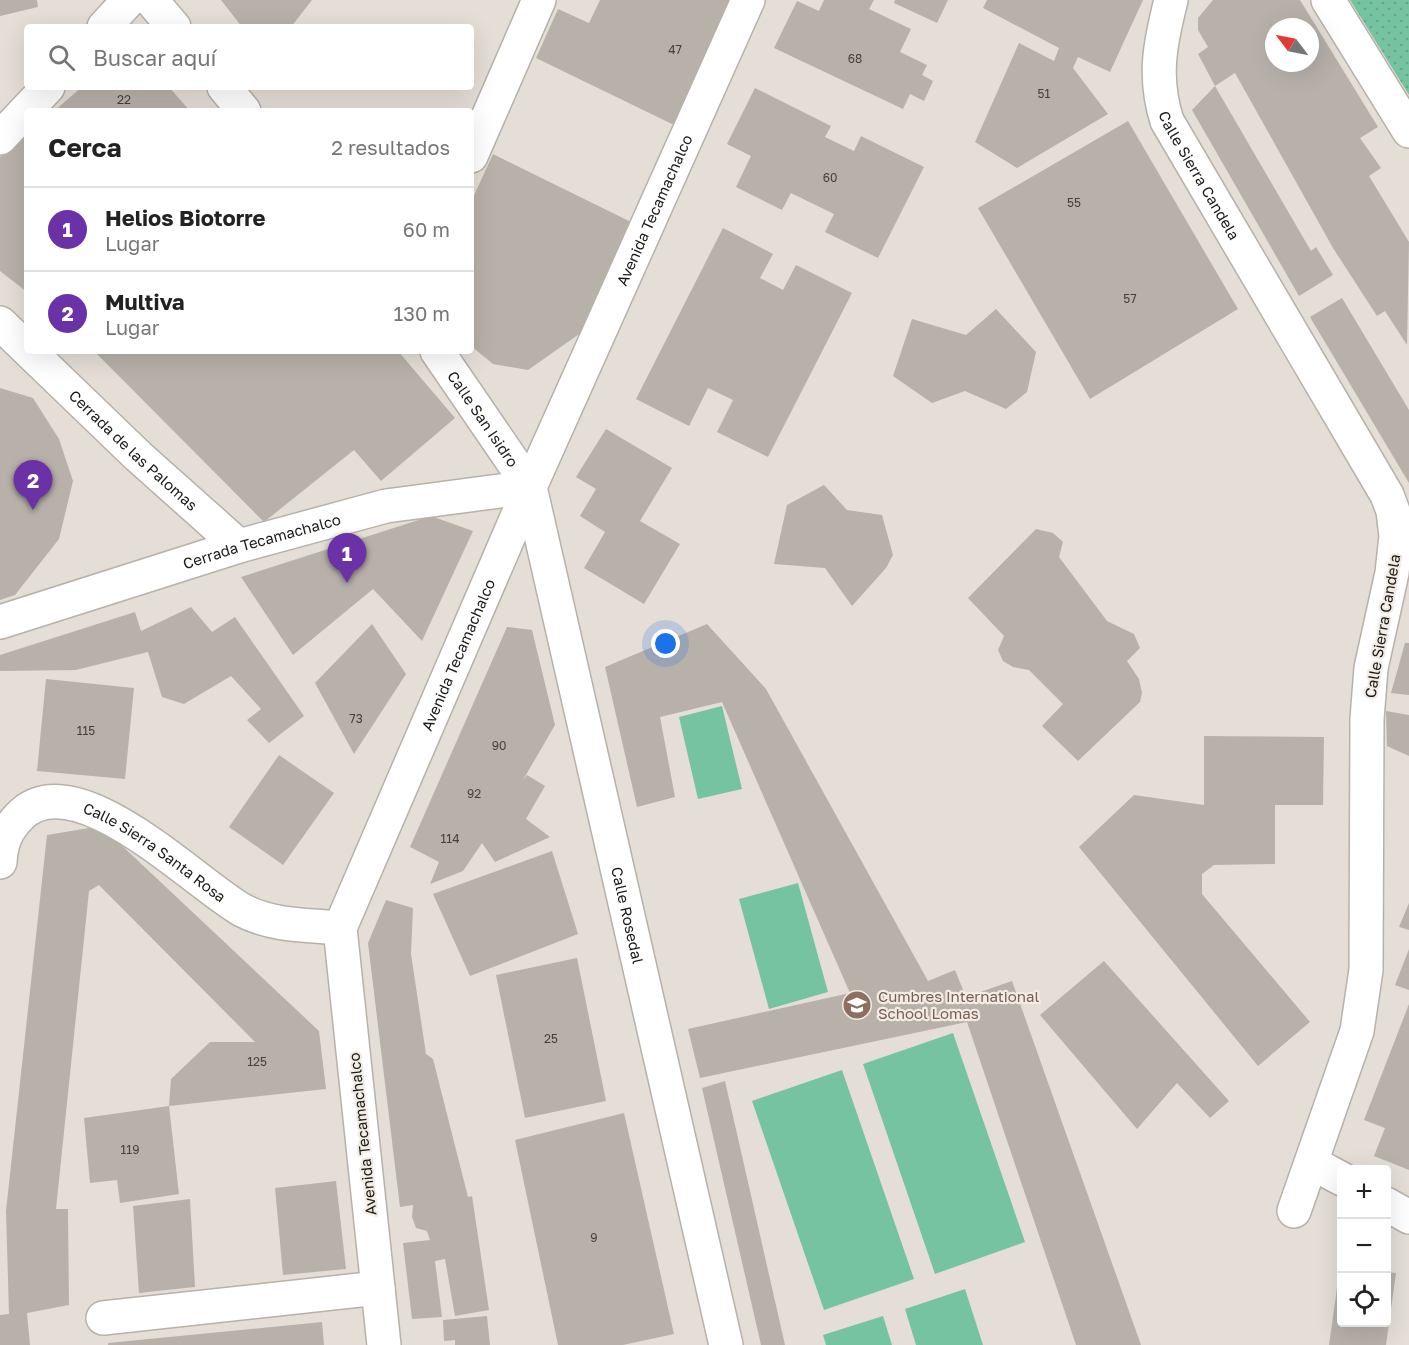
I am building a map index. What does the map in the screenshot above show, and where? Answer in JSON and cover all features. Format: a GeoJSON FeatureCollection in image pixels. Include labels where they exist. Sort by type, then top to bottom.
{"type":"FeatureCollection","features":[{"type":"Feature","properties":{"kind":"street"},"geometry":{"type":"LineString","coordinates":[[107,24],[129,0]]}},
{"type":"Feature","properties":{"kind":"street"},"geometry":{"type":"LineString","coordinates":[[151,0],[171,24]]}},
{"type":"Feature","properties":{"kind":"street"},"geometry":{"type":"LineString","coordinates":[[474,149],[539,0]]}},
{"type":"Feature","properties":{"kind":"street","name":"Avenida Tecamachalco"},"geometry":{"type":"LineString","coordinates":[[384,1345],[340,928],[530,487],[748,0]]}},
{"type":"Feature","properties":{"kind":"street","name":"Calle Sierra Candela"},"geometry":{"type":"LineString","coordinates":[[1171,0],[1161,41],[1159,94],[1167,121],[1387,495],[1393,511],[1396,536],[1392,573],[1371,668],[1367,719],[1366,970],[1357,1031],[1294,1210]]}},
{"type":"Feature","properties":{"kind":"street"},"geometry":{"type":"LineString","coordinates":[[1328,0],[1409,131]]}},
{"type":"Feature","properties":{"kind":"street"},"geometry":{"type":"LineString","coordinates":[[28,108],[45,90]]}},
{"type":"Feature","properties":{"kind":"street"},"geometry":{"type":"LineString","coordinates":[[226,90],[242,108]]}},
{"type":"Feature","properties":{"kind":"street"},"geometry":{"type":"LineString","coordinates":[[0,138],[24,112]]}},
{"type":"Feature","properties":{"kind":"street","name":"Cerrada de las Palomas"},"geometry":{"type":"LineString","coordinates":[[0,323],[24,346]]}},
{"type":"Feature","properties":{"kind":"street","name":"Cerrada de las Palomas"},"geometry":{"type":"LineString","coordinates":[[32,354],[138,456],[239,546]]}},
{"type":"Feature","properties":{"kind":"street","name":"Calle San Isidro"},"geometry":{"type":"LineString","coordinates":[[439,354],[530,487]]}},
{"type":"Feature","properties":{"kind":"street","name":"Cerrada Tecamachalco"},"geometry":{"type":"LineString","coordinates":[[0,622],[239,546],[386,506],[530,487]]}},
{"type":"Feature","properties":{"kind":"street","name":"Calle Rosedal"},"geometry":{"type":"LineString","coordinates":[[530,487],[726,1345]]}},
{"type":"Feature","properties":{"kind":"street","name":"Calle Sierra Santa Rosa"},"geometry":{"type":"LineString","coordinates":[[0,862],[1,848],[9,827],[27,808],[52,801],[83,806],[118,822],[244,911],[277,923],[340,928]]}},
{"type":"Feature","properties":{"kind":"street"},"geometry":{"type":"LineString","coordinates":[[1312,1163],[1337,1177]]}},
{"type":"Feature","properties":{"kind":"street"},"geometry":{"type":"LineString","coordinates":[[1391,1207],[1409,1217]]}},
{"type":"Feature","properties":{"kind":"street"},"geometry":{"type":"LineString","coordinates":[[103,1318],[378,1288]]}},
{"type":"Feature","properties":{"kind":"green space"},"geometry":{"type":"Polygon","coordinates":[[[1350,0],[1409,0],[1409,95],[1350,0]]]}},
{"type":"Feature","properties":{"kind":"green space"},"geometry":{"type":"Polygon","coordinates":[[[722,706],[742,789],[698,799],[679,717],[722,706]]]}},
{"type":"Feature","properties":{"kind":"green space"},"geometry":{"type":"Polygon","coordinates":[[[798,883],[828,992],[769,1009],[739,899],[798,883]]]}},
{"type":"Feature","properties":{"kind":"green space"},"geometry":{"type":"Polygon","coordinates":[[[953,1033],[1025,1242],[935,1274],[863,1064],[953,1033]]]}},
{"type":"Feature","properties":{"kind":"green space"},"geometry":{"type":"Polygon","coordinates":[[[842,1070],[914,1279],[824,1310],[752,1101],[842,1070]]]}},
{"type":"Feature","properties":{"kind":"green space"},"geometry":{"type":"Polygon","coordinates":[[[965,1289],[983,1345],[916,1345],[905,1309],[965,1289]]]}},
{"type":"Feature","properties":{"kind":"green space"},"geometry":{"type":"Polygon","coordinates":[[[883,1316],[892,1345],[826,1345],[823,1335],[883,1316]]]}},
{"type":"Feature","properties":{"kind":"building"},"geometry":{"type":"Polygon","coordinates":[[[0,0],[37,0],[38,7],[0,16],[0,0]]]}},
{"type":"Feature","properties":{"kind":"building"},"geometry":{"type":"Polygon","coordinates":[[[221,0],[312,0],[293,24],[240,24],[221,0]]]}},
{"type":"Feature","properties":{"kind":"building"},"geometry":{"type":"Polygon","coordinates":[[[600,0],[729,0],[674,125],[536,58],[558,9],[589,23],[600,0]]]}},
{"type":"Feature","properties":{"kind":"building"},"geometry":{"type":"Polygon","coordinates":[[[824,0],[874,0],[869,9],[911,29],[900,52],[927,65],[922,75],[933,81],[924,101],[910,94],[903,109],[774,48],[797,1],[819,11],[824,0]]]}},
{"type":"Feature","properties":{"kind":"building"},"geometry":{"type":"Polygon","coordinates":[[[895,0],[948,0],[937,23],[894,3],[895,0]]]}},
{"type":"Feature","properties":{"kind":"building"},"geometry":{"type":"Polygon","coordinates":[[[987,0],[1143,0],[1110,72],[1078,57],[1073,68],[1108,114],[1017,168],[975,142],[1019,43],[1054,61],[1059,48],[983,8],[987,0]]]}},
{"type":"Feature","properties":{"kind":"building"},"geometry":{"type":"Polygon","coordinates":[[[1213,0],[1300,0],[1311,18],[1265,18],[1265,72],[1319,72],[1319,31],[1378,127],[1360,138],[1381,168],[1369,176],[1409,242],[1407,345],[1385,311],[1377,316],[1333,248],[1235,73],[1215,86],[1198,54],[1208,47],[1198,30],[1198,18],[1213,0]]]}},
{"type":"Feature","properties":{"kind":"building"},"geometry":{"type":"Polygon","coordinates":[[[1215,86],[1311,251],[1316,247],[1333,275],[1299,296],[1192,110],[1215,86]]]}},
{"type":"Feature","properties":{"kind":"building"},"geometry":{"type":"Polygon","coordinates":[[[755,88],[831,126],[825,137],[854,151],[861,136],[924,167],[878,258],[825,232],[834,214],[791,193],[782,210],[736,187],[751,156],[727,144],[755,88]]]}},
{"type":"Feature","properties":{"kind":"building"},"geometry":{"type":"Polygon","coordinates":[[[78,90],[172,90],[187,108],[58,108],[78,90]]]}},
{"type":"Feature","properties":{"kind":"building"},"geometry":{"type":"Polygon","coordinates":[[[1128,121],[1238,309],[1090,399],[978,208],[1128,121]]]}},
{"type":"Feature","properties":{"kind":"building"},"geometry":{"type":"Polygon","coordinates":[[[24,137],[24,290],[0,271],[0,157],[24,137]]]}},
{"type":"Feature","properties":{"kind":"building"},"geometry":{"type":"Polygon","coordinates":[[[493,154],[631,222],[582,332],[528,370],[493,364],[474,348],[474,195],[493,154]]]}},
{"type":"Feature","properties":{"kind":"building"},"geometry":{"type":"Polygon","coordinates":[[[723,228],[773,254],[760,278],[783,290],[796,265],[852,293],[768,457],[717,432],[733,400],[708,388],[689,426],[636,399],[723,228]]]}},
{"type":"Feature","properties":{"kind":"building"},"geometry":{"type":"Polygon","coordinates":[[[1342,298],[1409,410],[1409,483],[1310,317],[1342,298]]]}},
{"type":"Feature","properties":{"kind":"building"},"geometry":{"type":"Polygon","coordinates":[[[996,309],[1036,352],[1027,392],[1006,409],[965,391],[932,403],[893,376],[912,319],[966,335],[996,309]]]}},
{"type":"Feature","properties":{"kind":"building"},"geometry":{"type":"Polygon","coordinates":[[[97,354],[401,354],[455,418],[381,481],[354,450],[264,522],[97,354]]]}},
{"type":"Feature","properties":{"kind":"building"},"geometry":{"type":"Polygon","coordinates":[[[0,388],[33,398],[59,439],[73,481],[59,539],[15,595],[0,600],[0,388]]]}},
{"type":"Feature","properties":{"kind":"building"},"geometry":{"type":"Polygon","coordinates":[[[606,429],[672,468],[640,521],[680,544],[644,604],[584,568],[605,532],[580,516],[596,489],[576,477],[606,429]]]}},
{"type":"Feature","properties":{"kind":"building"},"geometry":{"type":"Polygon","coordinates":[[[824,485],[847,510],[882,515],[893,555],[886,568],[852,606],[825,568],[774,564],[787,505],[824,485]]]}},
{"type":"Feature","properties":{"kind":"building"},"geometry":{"type":"Polygon","coordinates":[[[431,516],[473,531],[422,641],[373,589],[293,655],[241,577],[431,516]]]}},
{"type":"Feature","properties":{"kind":"building"},"geometry":{"type":"Polygon","coordinates":[[[1036,529],[1053,533],[1063,542],[1059,557],[1107,621],[1134,634],[1140,648],[1127,661],[1139,679],[1142,693],[1140,702],[1078,761],[1042,726],[1063,704],[1029,670],[1013,667],[1003,661],[998,650],[1004,636],[968,598],[1036,529]]]}},
{"type":"Feature","properties":{"kind":"building"},"geometry":{"type":"Polygon","coordinates":[[[191,607],[212,632],[235,617],[304,716],[269,743],[247,720],[261,709],[231,676],[184,704],[162,697],[148,652],[76,670],[0,671],[0,655],[135,612],[141,631],[191,607]]]}},
{"type":"Feature","properties":{"kind":"building"},"geometry":{"type":"Polygon","coordinates":[[[372,624],[406,674],[354,754],[315,683],[372,624]]]}},
{"type":"Feature","properties":{"kind":"building"},"geometry":{"type":"Polygon","coordinates":[[[707,624],[766,689],[928,981],[955,970],[966,997],[1012,981],[1141,1345],[1076,1345],[967,1022],[700,1078],[688,1029],[850,993],[722,702],[660,717],[675,797],[637,807],[605,667],[707,624]]]}},
{"type":"Feature","properties":{"kind":"building"},"geometry":{"type":"Polygon","coordinates":[[[507,627],[532,630],[555,725],[523,780],[527,775],[545,786],[526,819],[550,837],[495,862],[482,843],[463,871],[430,884],[439,862],[410,847],[507,627]]]}},
{"type":"Feature","properties":{"kind":"building"},"geometry":{"type":"Polygon","coordinates":[[[1405,643],[1409,643],[1409,695],[1391,693],[1405,643]]]}},
{"type":"Feature","properties":{"kind":"building"},"geometry":{"type":"Polygon","coordinates":[[[46,679],[134,688],[125,779],[37,771],[46,679]]]}},
{"type":"Feature","properties":{"kind":"building"},"geometry":{"type":"Polygon","coordinates":[[[1386,711],[1409,715],[1409,756],[1387,746],[1386,711]]]}},
{"type":"Feature","properties":{"kind":"building"},"geometry":{"type":"Polygon","coordinates":[[[1204,736],[1324,737],[1323,805],[1275,805],[1275,864],[1214,865],[1202,874],[1202,894],[1310,1022],[1258,1066],[1079,847],[1134,795],[1204,805],[1204,736]]]}},
{"type":"Feature","properties":{"kind":"building"},"geometry":{"type":"Polygon","coordinates":[[[279,755],[334,793],[283,865],[229,827],[279,755]]]}},
{"type":"Feature","properties":{"kind":"building"},"geometry":{"type":"Polygon","coordinates":[[[101,826],[319,1031],[326,1089],[169,1106],[171,1079],[210,1042],[255,1042],[99,885],[89,891],[56,1209],[68,1209],[69,1305],[27,1313],[30,1345],[0,1345],[0,1315],[9,1314],[6,1211],[47,835],[101,826]]]}},
{"type":"Feature","properties":{"kind":"building"},"geometry":{"type":"Polygon","coordinates":[[[552,851],[578,934],[470,976],[433,894],[552,851]]]}},
{"type":"Feature","properties":{"kind":"building"},"geometry":{"type":"Polygon","coordinates":[[[386,900],[413,908],[411,954],[426,1054],[433,1059],[468,1197],[472,1196],[489,1310],[455,1316],[445,1259],[435,1261],[442,1317],[412,1319],[403,1243],[430,1240],[427,1231],[416,1228],[412,1217],[413,1205],[400,1207],[368,943],[386,900]]]}},
{"type":"Feature","properties":{"kind":"building"},"geometry":{"type":"Polygon","coordinates":[[[1409,903],[1409,930],[1399,927],[1409,903]]]}},
{"type":"Feature","properties":{"kind":"building"},"geometry":{"type":"Polygon","coordinates":[[[1409,949],[1409,990],[1395,985],[1409,949]]]}},
{"type":"Feature","properties":{"kind":"building"},"geometry":{"type":"Polygon","coordinates":[[[577,958],[606,1101],[525,1118],[496,975],[577,958]]]}},
{"type":"Feature","properties":{"kind":"building"},"geometry":{"type":"Polygon","coordinates":[[[1104,961],[1229,1101],[1210,1118],[1177,1083],[1137,1129],[1040,1015],[1104,961]]]}},
{"type":"Feature","properties":{"kind":"building"},"geometry":{"type":"Polygon","coordinates":[[[1409,1004],[1409,1170],[1374,1156],[1385,1128],[1364,1120],[1409,1004]]]}},
{"type":"Feature","properties":{"kind":"building"},"geometry":{"type":"Polygon","coordinates":[[[725,1081],[785,1345],[761,1345],[702,1088],[725,1081]]]}},
{"type":"Feature","properties":{"kind":"building"},"geometry":{"type":"Polygon","coordinates":[[[169,1106],[179,1194],[120,1203],[117,1180],[90,1183],[84,1118],[169,1106]]]}},
{"type":"Feature","properties":{"kind":"building"},"geometry":{"type":"Polygon","coordinates":[[[624,1113],[674,1334],[623,1345],[558,1345],[515,1140],[624,1113]]]}},
{"type":"Feature","properties":{"kind":"building"},"geometry":{"type":"Polygon","coordinates":[[[336,1181],[346,1269],[283,1275],[275,1188],[336,1181]]]}},
{"type":"Feature","properties":{"kind":"building"},"geometry":{"type":"Polygon","coordinates":[[[190,1199],[195,1287],[139,1293],[133,1206],[190,1199]]]}},
{"type":"Feature","properties":{"kind":"building"},"geometry":{"type":"Polygon","coordinates":[[[1391,1272],[1396,1273],[1391,1309],[1391,1272]]]}},
{"type":"Feature","properties":{"kind":"building"},"geometry":{"type":"Polygon","coordinates":[[[1337,1288],[1337,1327],[1388,1327],[1386,1345],[1329,1345],[1337,1288]]]}},
{"type":"Feature","properties":{"kind":"building"},"geometry":{"type":"Polygon","coordinates":[[[487,1316],[490,1345],[455,1345],[455,1340],[444,1341],[443,1320],[487,1316]]]}},
{"type":"Feature","properties":{"kind":"building"},"geometry":{"type":"Polygon","coordinates":[[[322,1322],[324,1345],[108,1345],[108,1343],[322,1322]]]}},
{"type":"Feature","properties":{"kind":"place","name":"Multiva"},"geometry":{"type":"Point","coordinates":[33,510]}},
{"type":"Feature","properties":{"kind":"place","name":"Helios Biotorre"},"geometry":{"type":"Point","coordinates":[347,583]}},
{"type":"Feature","properties":{"kind":"place","name":"Cumbres International School Lomas"},"geometry":{"type":"Point","coordinates":[857,1005]}}]}
